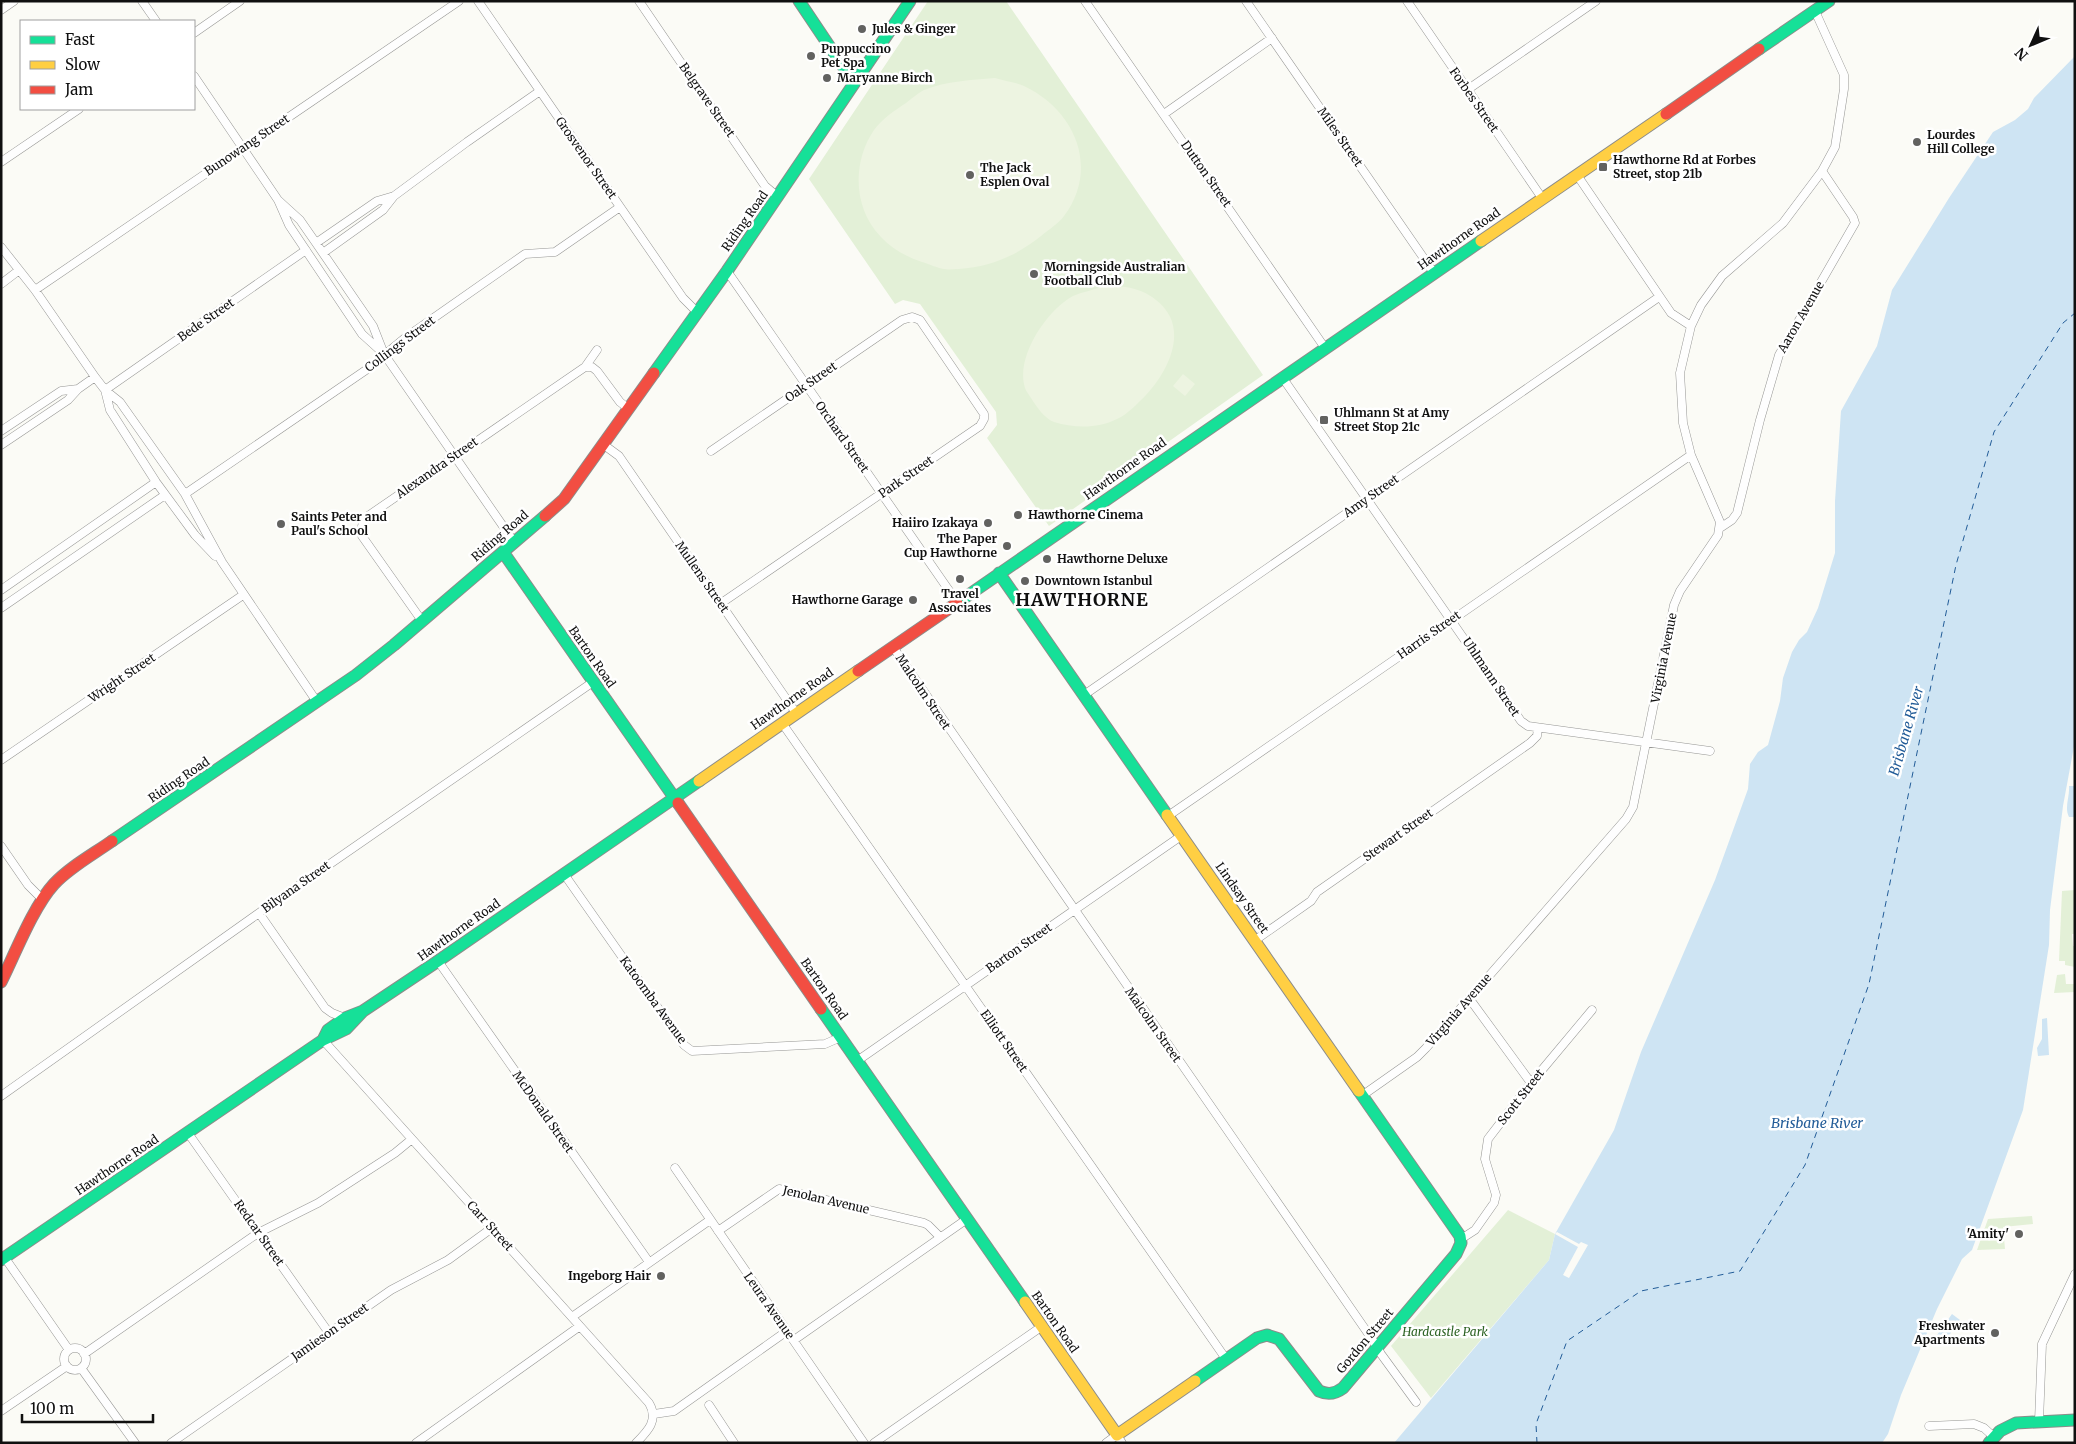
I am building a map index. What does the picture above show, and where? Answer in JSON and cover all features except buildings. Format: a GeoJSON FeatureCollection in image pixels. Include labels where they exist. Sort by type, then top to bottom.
{"type":"FeatureCollection","features":[{"type":"Feature","properties":{"kind":"street"},"geometry":{"type":"LineString","coordinates":[[1,10],[14,1]]}},
{"type":"Feature","properties":{"kind":"street"},"geometry":{"type":"LineString","coordinates":[[142,1],[155,20]]}},
{"type":"Feature","properties":{"kind":"street"},"geometry":{"type":"LineString","coordinates":[[195,32],[240,1]]}},
{"type":"Feature","properties":{"kind":"street","name":"Bunowang Street"},"geometry":{"type":"LineString","coordinates":[[35,290],[459,1]]}},
{"type":"Feature","properties":{"kind":"street","name":"Grosvenor Street"},"geometry":{"type":"LineString","coordinates":[[478,1],[683,298],[698,313]]}},
{"type":"Feature","properties":{"kind":"street","name":"Belgrave Street"},"geometry":{"type":"LineString","coordinates":[[639,1],[766,186],[778,197]]}},
{"type":"Feature","properties":{"kind":"street"},"geometry":{"type":"LineString","coordinates":[[799,1],[844,68],[858,78]]}},
{"type":"Feature","properties":{"kind":"street","name":"Riding Road"},"geometry":{"type":"LineString","coordinates":[[1,982],[42,899],[54,884],[70,870],[356,675],[564,499],[698,313],[910,1]]}},
{"type":"Feature","properties":{"kind":"street","name":"Dutton Street"},"geometry":{"type":"LineString","coordinates":[[1085,1],[1325,348]]}},
{"type":"Feature","properties":{"kind":"street","name":"Miles Street"},"geometry":{"type":"LineString","coordinates":[[1246,1],[1434,273]]}},
{"type":"Feature","properties":{"kind":"street","name":"Forbes Street"},"geometry":{"type":"LineString","coordinates":[[1407,1],[1542,198]]}},
{"type":"Feature","properties":{"kind":"street"},"geometry":{"type":"LineString","coordinates":[[1467,90],[1596,1]]}},
{"type":"Feature","properties":{"kind":"street","name":"Hawthorne Road"},"geometry":{"type":"LineString","coordinates":[[323,1040],[328,1030],[345,1018],[363,1011],[438,962],[1282,377],[1829,1]]}},
{"type":"Feature","properties":{"kind":"street"},"geometry":{"type":"LineString","coordinates":[[1720,528],[1720,522],[1691,455],[1682,423],[1680,374],[1691,326],[1701,305],[1722,276],[1783,223],[1822,171],[1835,147],[1844,89],[1844,75],[1815,12]]}},
{"type":"Feature","properties":{"kind":"street"},"geometry":{"type":"LineString","coordinates":[[1164,114],[1272,38]]}},
{"type":"Feature","properties":{"kind":"street"},"geometry":{"type":"LineString","coordinates":[[195,77],[278,200],[289,225],[362,334],[384,354]]}},
{"type":"Feature","properties":{"kind":"street"},"geometry":{"type":"LineString","coordinates":[[323,252],[383,210],[394,196],[540,92]]}},
{"type":"Feature","properties":{"kind":"street"},"geometry":{"type":"LineString","coordinates":[[1,162],[78,110]]}},
{"type":"Feature","properties":{"kind":"street","name":"Aaron Avenue"},"geometry":{"type":"LineString","coordinates":[[1720,528],[1732,520],[1737,513],[1760,420],[1779,355],[1855,223],[1853,217],[1822,171]]}},
{"type":"Feature","properties":{"kind":"street"},"geometry":{"type":"LineString","coordinates":[[1577,175],[1659,297],[1671,312],[1691,326]]}},
{"type":"Feature","properties":{"kind":"street"},"geometry":{"type":"LineString","coordinates":[[316,243],[377,201],[394,196]]}},
{"type":"Feature","properties":{"kind":"street"},"geometry":{"type":"LineString","coordinates":[[278,200],[300,220],[323,252],[372,326],[384,354],[514,542]]}},
{"type":"Feature","properties":{"kind":"street","name":"Collings Street"},"geometry":{"type":"LineString","coordinates":[[185,494],[366,370],[384,354],[525,254],[555,252],[620,207]]}},
{"type":"Feature","properties":{"kind":"street"},"geometry":{"type":"LineString","coordinates":[[1,246],[18,271],[35,290],[94,378],[120,402],[185,494],[222,562],[317,702]]}},
{"type":"Feature","properties":{"kind":"street","name":"Bede Street"},"geometry":{"type":"LineString","coordinates":[[105,390],[306,250]]}},
{"type":"Feature","properties":{"kind":"street"},"geometry":{"type":"LineString","coordinates":[[1,284],[18,271]]}},
{"type":"Feature","properties":{"kind":"street","name":"Orchard Street"},"geometry":{"type":"LineString","coordinates":[[727,271],[957,602]]}},
{"type":"Feature","properties":{"kind":"street","name":"Amy Street"},"geometry":{"type":"LineString","coordinates":[[1084,695],[1659,297]]}},
{"type":"Feature","properties":{"kind":"street","name":"Oak Street"},"geometry":{"type":"LineString","coordinates":[[711,452],[902,320],[912,317]]}},
{"type":"Feature","properties":{"kind":"street","name":"Park Street"},"geometry":{"type":"LineString","coordinates":[[720,604],[980,426],[984,419],[984,414],[920,320],[912,317]]}},
{"type":"Feature","properties":{"kind":"street","name":"Alexandra Street"},"geometry":{"type":"LineString","coordinates":[[422,621],[362,536],[362,526],[368,516],[585,366],[597,350]]}},
{"type":"Feature","properties":{"kind":"street"},"geometry":{"type":"LineString","coordinates":[[585,366],[592,367],[597,371],[620,402],[629,409]]}},
{"type":"Feature","properties":{"kind":"street","name":"Uhlmann Street"},"geometry":{"type":"LineString","coordinates":[[1282,377],[1521,721],[1528,726],[1538,728],[1710,751]]}},
{"type":"Feature","properties":{"kind":"street"},"geometry":{"type":"LineString","coordinates":[[1,445],[68,400],[78,389],[94,378]]}},
{"type":"Feature","properties":{"kind":"street"},"geometry":{"type":"LineString","coordinates":[[1,431],[61,392],[78,389]]}},
{"type":"Feature","properties":{"kind":"street"},"geometry":{"type":"LineString","coordinates":[[105,390],[110,410],[156,482],[195,535],[222,562]]}},
{"type":"Feature","properties":{"kind":"street","name":"Mullens Street"},"geometry":{"type":"LineString","coordinates":[[604,445],[619,456],[796,713]]}},
{"type":"Feature","properties":{"kind":"street","name":"Harris Street"},"geometry":{"type":"LineString","coordinates":[[1168,816],[1691,455]]}},
{"type":"Feature","properties":{"kind":"street"},"geometry":{"type":"LineString","coordinates":[[1,590],[156,482]]}},
{"type":"Feature","properties":{"kind":"street"},"geometry":{"type":"LineString","coordinates":[[1,608],[165,495]]}},
{"type":"Feature","properties":{"kind":"street","name":"Virginia Avenue"},"geometry":{"type":"LineString","coordinates":[[1363,1095],[1417,1057],[1626,819],[1633,808],[1674,604],[1680,591],[1718,535],[1720,528]]}},
{"type":"Feature","properties":{"kind":"street","name":"Barton Road"},"geometry":{"type":"LineString","coordinates":[[503,552],[1119,1439]]}},
{"type":"Feature","properties":{"kind":"street","name":"Lindsay Street"},"geometry":{"type":"LineString","coordinates":[[999,573],[1363,1095],[1461,1239]]}},
{"type":"Feature","properties":{"kind":"street","name":"Wright Street"},"geometry":{"type":"LineString","coordinates":[[1,760],[243,595]]}},
{"type":"Feature","properties":{"kind":"street","name":"Malcolm Street"},"geometry":{"type":"LineString","coordinates":[[893,647],[1074,911],[1416,1402]]}},
{"type":"Feature","properties":{"kind":"street","name":"Bilyana Street"},"geometry":{"type":"LineString","coordinates":[[1,1096],[259,913],[593,682]]}},
{"type":"Feature","properties":{"kind":"street","name":"Elliott Street"},"geometry":{"type":"LineString","coordinates":[[782,723],[1226,1359]]}},
{"type":"Feature","properties":{"kind":"street","name":"Stewart Street"},"geometry":{"type":"LineString","coordinates":[[1254,941],[1311,901],[1317,892],[1530,744],[1537,736],[1538,728]]}},
{"type":"Feature","properties":{"kind":"street","name":"Barton Street"},"geometry":{"type":"LineString","coordinates":[[857,1062],[1181,836]]}},
{"type":"Feature","properties":{"kind":"street"},"geometry":{"type":"LineString","coordinates":[[1,846],[28,885],[42,899]]}},
{"type":"Feature","properties":{"kind":"street","name":"Katoomba Avenue"},"geometry":{"type":"LineString","coordinates":[[564,874],[684,1045],[692,1051],[825,1044],[841,1037]]}},
{"type":"Feature","properties":{"kind":"street"},"geometry":{"type":"LineString","coordinates":[[259,913],[328,1010],[345,1018]]}},
{"type":"Feature","properties":{"kind":"street","name":"McDonald Street"},"geometry":{"type":"LineString","coordinates":[[438,962],[648,1262]]}},
{"type":"Feature","properties":{"kind":"street"},"geometry":{"type":"LineString","coordinates":[[1469,998],[1531,1083]]}},
{"type":"Feature","properties":{"kind":"street","name":"Scott Street"},"geometry":{"type":"LineString","coordinates":[[1496,1195],[1485,1160],[1488,1139],[1531,1083],[1592,1010]]}},
{"type":"Feature","properties":{"kind":"street","name":"Hawthorne Road"},"geometry":{"type":"LineString","coordinates":[[3,1259],[323,1040],[332,1038],[358,1020],[363,1011]]}},
{"type":"Feature","properties":{"kind":"street","name":"Carr Street"},"geometry":{"type":"LineString","coordinates":[[323,1040],[648,1402],[654,1414]]}},
{"type":"Feature","properties":{"kind":"street","name":"Redcar Street"},"geometry":{"type":"LineString","coordinates":[[188,1133],[329,1333]]}},
{"type":"Feature","properties":{"kind":"street"},"geometry":{"type":"LineString","coordinates":[[84,1354],[258,1233],[318,1203],[395,1153],[412,1139]]}},
{"type":"Feature","properties":{"kind":"street","name":"Leura Avenue"},"geometry":{"type":"LineString","coordinates":[[675,1168],[864,1443]]}},
{"type":"Feature","properties":{"kind":"street","name":"Jenolan Avenue"},"geometry":{"type":"LineString","coordinates":[[718,1231],[779,1189],[924,1223],[940,1237]]}},
{"type":"Feature","properties":{"kind":"street","name":"Gordon Street"},"geometry":{"type":"LineString","coordinates":[[1106,1443],[1119,1439],[1257,1338],[1272,1335],[1283,1344],[1316,1389],[1329,1394],[1340,1390],[1456,1254],[1460,1247],[1461,1239],[1475,1230],[1494,1203],[1496,1195]]}},
{"type":"Feature","properties":{"kind":"street"},"geometry":{"type":"LineString","coordinates":[[794,1340],[967,1219]]}},
{"type":"Feature","properties":{"kind":"street"},"geometry":{"type":"LineString","coordinates":[[572,1317],[710,1220]]}},
{"type":"Feature","properties":{"kind":"street","name":"Jamieson Street"},"geometry":{"type":"LineString","coordinates":[[172,1443],[391,1290],[448,1260],[492,1228]]}},
{"type":"Feature","properties":{"kind":"street"},"geometry":{"type":"LineString","coordinates":[[3,1259],[69,1350]]}},
{"type":"Feature","properties":{"kind":"street"},"geometry":{"type":"LineString","coordinates":[[2040,1422],[2042,1344],[2075,1274]]}},
{"type":"Feature","properties":{"kind":"street"},"geometry":{"type":"LineString","coordinates":[[416,1443],[580,1326]]}},
{"type":"Feature","properties":{"kind":"street"},"geometry":{"type":"LineString","coordinates":[[874,1443],[1042,1327]]}},
{"type":"Feature","properties":{"kind":"street"},"geometry":{"type":"LineString","coordinates":[[636,1443],[651,1426],[654,1414],[674,1411],[787,1331]]}},
{"type":"Feature","properties":{"kind":"street"},"geometry":{"type":"LineString","coordinates":[[79,1349],[84,1354],[85,1363],[81,1368],[73,1370],[67,1366],[64,1357],[69,1350],[79,1349]]}},
{"type":"Feature","properties":{"kind":"street"},"geometry":{"type":"LineString","coordinates":[[1,1411],[67,1366]]}},
{"type":"Feature","properties":{"kind":"street"},"geometry":{"type":"LineString","coordinates":[[81,1368],[135,1443]]}},
{"type":"Feature","properties":{"kind":"street"},"geometry":{"type":"LineString","coordinates":[[709,1405],[734,1443]]}},
{"type":"Feature","properties":{"kind":"street"},"geometry":{"type":"LineString","coordinates":[[1928,1426],[1974,1424],[1984,1428],[1992,1440],[2000,1431],[2016,1423],[2075,1420]]}},
{"type":"Feature","properties":{"kind":"green space"},"geometry":{"type":"Polygon","coordinates":[[[928,1],[1006,1],[1263,375],[1049,526],[987,438],[997,425],[996,412],[920,304],[903,300],[895,304],[809,179],[928,1]]]}},
{"type":"Feature","properties":{"kind":"green space","name":"The Jack Esplen Oval"},"geometry":{"type":"Polygon","coordinates":[[[995,78],[1024,86],[1042,97],[1057,110],[1069,125],[1077,142],[1081,160],[1080,179],[1075,198],[1064,216],[1053,227],[1012,255],[992,263],[970,268],[946,269],[905,255],[881,237],[865,213],[859,185],[859,171],[867,143],[874,130],[885,118],[924,90],[950,83],[995,78]]]}},
{"type":"Feature","properties":{"kind":"green space"},"geometry":{"type":"Polygon","coordinates":[[[1102,287],[1122,287],[1137,290],[1153,297],[1166,310],[1172,322],[1174,335],[1173,348],[1169,360],[1155,385],[1121,417],[1102,425],[1094,426],[1077,426],[1054,422],[1041,412],[1025,388],[1023,376],[1029,349],[1044,323],[1063,303],[1073,296],[1102,287]]]}},
{"type":"Feature","properties":{"kind":"green space"},"geometry":{"type":"Polygon","coordinates":[[[1183,374],[1195,384],[1185,396],[1173,386],[1183,374]]]}},
{"type":"Feature","properties":{"kind":"green space"},"geometry":{"type":"Polygon","coordinates":[[[2075,890],[2075,934],[2072,934],[2073,946],[2075,946],[2075,967],[2065,965],[2065,961],[2059,961],[2062,891],[2075,890]]]}},
{"type":"Feature","properties":{"kind":"green space"},"geometry":{"type":"Polygon","coordinates":[[[2065,974],[2066,984],[2075,984],[2075,992],[2054,993],[2057,975],[2065,974]]]}},
{"type":"Feature","properties":{"kind":"green space","name":"Hardcastle Park"},"geometry":{"type":"Polygon","coordinates":[[[1508,1210],[1555,1234],[1549,1260],[1431,1398],[1391,1346],[1508,1210]]]}},
{"type":"Feature","properties":{"kind":"green space"},"geometry":{"type":"Polygon","coordinates":[[[2032,1216],[2033,1224],[2003,1227],[2005,1249],[1977,1250],[1988,1219],[2032,1216]]]}},
{"type":"Feature","properties":{"kind":"water","name":"Brisbane River"},"geometry":{"type":"Polygon","coordinates":[[[2075,56],[2075,741],[2063,806],[2050,910],[2049,945],[2023,1110],[1972,1250],[1962,1259],[1937,1309],[1901,1395],[1888,1434],[1882,1443],[1394,1443],[1549,1260],[1555,1234],[1614,1130],[1641,1052],[1715,880],[1748,789],[1750,764],[1758,752],[1768,745],[1780,701],[1783,678],[1792,652],[1799,640],[1807,632],[1818,608],[1835,553],[1835,501],[1841,411],[1877,346],[1892,290],[1949,198],[1993,132],[2015,120],[2028,109],[2034,98],[2075,56]]]}},
{"type":"Feature","properties":{"kind":"water"},"geometry":{"type":"Polygon","coordinates":[[[2069,786],[2075,786],[2075,817],[2069,817],[2068,813],[2069,786]]]}},
{"type":"Feature","properties":{"kind":"water"},"geometry":{"type":"Polygon","coordinates":[[[2047,1018],[2049,1055],[2038,1056],[2037,1048],[2042,1039],[2042,1019],[2047,1018]]]}},
{"type":"Feature","properties":{"kind":"water"},"geometry":{"type":"Polygon","coordinates":[[[1952,1314],[1960,1320],[1945,1341],[1937,1335],[1952,1314]]]}},
{"type":"Feature","properties":{"kind":"pier"},"geometry":{"type":"Polygon","coordinates":[[[1557,1232],[1579,1244],[1581,1242],[1588,1245],[1569,1278],[1563,1275],[1578,1247],[1555,1234],[1557,1232]]]}},
{"type":"Feature","properties":{"kind":"ferry route"},"geometry":{"type":"LineString","coordinates":[[1537,1443],[1536,1424],[1567,1341],[1641,1291],[1740,1271],[1805,1165],[1869,984],[1956,565],[1994,432],[2063,323],[2075,313]]}},
{"type":"Feature","properties":{"kind":"traffic: fast"},"geometry":{"type":"LineString","coordinates":[[799,1],[844,68],[858,78]]}},
{"type":"Feature","properties":{"kind":"traffic: fast"},"geometry":{"type":"LineString","coordinates":[[654,373],[727,271],[910,1]]}},
{"type":"Feature","properties":{"kind":"traffic: fast"},"geometry":{"type":"LineString","coordinates":[[1759,49],[1829,1]]}},
{"type":"Feature","properties":{"kind":"traffic: fast"},"geometry":{"type":"LineString","coordinates":[[957,603],[1481,241]]}},
{"type":"Feature","properties":{"kind":"traffic: fast"},"geometry":{"type":"LineString","coordinates":[[112,841],[356,675],[394,645],[545,516]]}},
{"type":"Feature","properties":{"kind":"traffic: fast"},"geometry":{"type":"LineString","coordinates":[[503,552],[678,803]]}},
{"type":"Feature","properties":{"kind":"traffic: fast"},"geometry":{"type":"LineString","coordinates":[[999,573],[1167,815]]}},
{"type":"Feature","properties":{"kind":"traffic: fast"},"geometry":{"type":"LineString","coordinates":[[323,1040],[328,1030],[345,1018],[363,1011],[438,961],[699,781]]}},
{"type":"Feature","properties":{"kind":"traffic: fast"},"geometry":{"type":"LineString","coordinates":[[821,1009],[1025,1302]]}},
{"type":"Feature","properties":{"kind":"traffic: fast"},"geometry":{"type":"LineString","coordinates":[[1,1260],[323,1040],[346,1029],[363,1011]]}},
{"type":"Feature","properties":{"kind":"traffic: fast"},"geometry":{"type":"LineString","coordinates":[[1195,1381],[1257,1338],[1267,1335],[1279,1339],[1319,1391],[1325,1393],[1337,1392],[1343,1388],[1456,1254],[1461,1243],[1460,1236],[1359,1091]]}},
{"type":"Feature","properties":{"kind":"traffic: fast"},"geometry":{"type":"LineString","coordinates":[[1989,1443],[2000,1431],[2016,1423],[2075,1420]]}},
{"type":"Feature","properties":{"kind":"traffic: slow"},"geometry":{"type":"LineString","coordinates":[[1481,241],[1666,114]]}},
{"type":"Feature","properties":{"kind":"traffic: slow"},"geometry":{"type":"LineString","coordinates":[[699,781],[858,671]]}},
{"type":"Feature","properties":{"kind":"traffic: slow"},"geometry":{"type":"LineString","coordinates":[[1167,815],[1359,1091]]}},
{"type":"Feature","properties":{"kind":"traffic: slow"},"geometry":{"type":"LineString","coordinates":[[1025,1302],[1117,1435],[1195,1381]]}},
{"type":"Feature","properties":{"kind":"traffic: jam"},"geometry":{"type":"LineString","coordinates":[[1666,114],[1759,49]]}},
{"type":"Feature","properties":{"kind":"traffic: jam"},"geometry":{"type":"LineString","coordinates":[[545,516],[564,499],[654,373]]}},
{"type":"Feature","properties":{"kind":"traffic: jam"},"geometry":{"type":"LineString","coordinates":[[858,671],[957,603]]}},
{"type":"Feature","properties":{"kind":"traffic: jam"},"geometry":{"type":"LineString","coordinates":[[678,803],[821,1009]]}},
{"type":"Feature","properties":{"kind":"traffic: jam"},"geometry":{"type":"LineString","coordinates":[[1,982],[25,931],[46,894],[67,872],[112,841]]}},
{"type":"Feature","properties":{"kind":"place","name":"Jules & Ginger"},"geometry":{"type":"Point","coordinates":[862,29]}},
{"type":"Feature","properties":{"kind":"place","name":"Puppuccino Pet Spa"},"geometry":{"type":"Point","coordinates":[811,56]}},
{"type":"Feature","properties":{"kind":"place","name":"Maryanne Birch"},"geometry":{"type":"Point","coordinates":[827,78]}},
{"type":"Feature","properties":{"kind":"place","name":"Lourdes Hill College"},"geometry":{"type":"Point","coordinates":[1917,142]}},
{"type":"Feature","properties":{"kind":"place","name":"Hawthorne Rd at Forbes Street, stop 21b"},"geometry":{"type":"Point","coordinates":[1603,167]}},
{"type":"Feature","properties":{"kind":"place","name":"The Jack Esplen Oval"},"geometry":{"type":"Point","coordinates":[970,175]}},
{"type":"Feature","properties":{"kind":"place","name":"Morningside Australian Football Club"},"geometry":{"type":"Point","coordinates":[1034,274]}},
{"type":"Feature","properties":{"kind":"place","name":"Uhlmann St at Amy Street Stop 21c"},"geometry":{"type":"Point","coordinates":[1324,420]}},
{"type":"Feature","properties":{"kind":"place","name":"Hawthorne Cinema"},"geometry":{"type":"Point","coordinates":[1018,515]}},
{"type":"Feature","properties":{"kind":"place","name":"Haiiro Izakaya"},"geometry":{"type":"Point","coordinates":[988,523]}},
{"type":"Feature","properties":{"kind":"place","name":"Saints Peter and Paul's School"},"geometry":{"type":"Point","coordinates":[281,524]}},
{"type":"Feature","properties":{"kind":"place","name":"The Paper Cup Hawthorne"},"geometry":{"type":"Point","coordinates":[1007,546]}},
{"type":"Feature","properties":{"kind":"place","name":"Hawthorne Deluxe"},"geometry":{"type":"Point","coordinates":[1047,559]}},
{"type":"Feature","properties":{"kind":"place","name":"Travel Associates"},"geometry":{"type":"Point","coordinates":[960,579]}},
{"type":"Feature","properties":{"kind":"place","name":"Downtown Istanbul"},"geometry":{"type":"Point","coordinates":[1025,581]}},
{"type":"Feature","properties":{"kind":"place","name":"Hawthorne Garage"},"geometry":{"type":"Point","coordinates":[913,600]}},
{"type":"Feature","properties":{"kind":"place","name":"'Amity'"},"geometry":{"type":"Point","coordinates":[2019,1234]}},
{"type":"Feature","properties":{"kind":"place","name":"Ingeborg Hair"},"geometry":{"type":"Point","coordinates":[661,1276]}},
{"type":"Feature","properties":{"kind":"place","name":"Freshwater Apartments"},"geometry":{"type":"Point","coordinates":[1995,1333]}},
{"type":"Feature","properties":{"kind":"district","name":"HAWTHORNE"},"geometry":{"type":"Point","coordinates":[1082,600]}}]}
